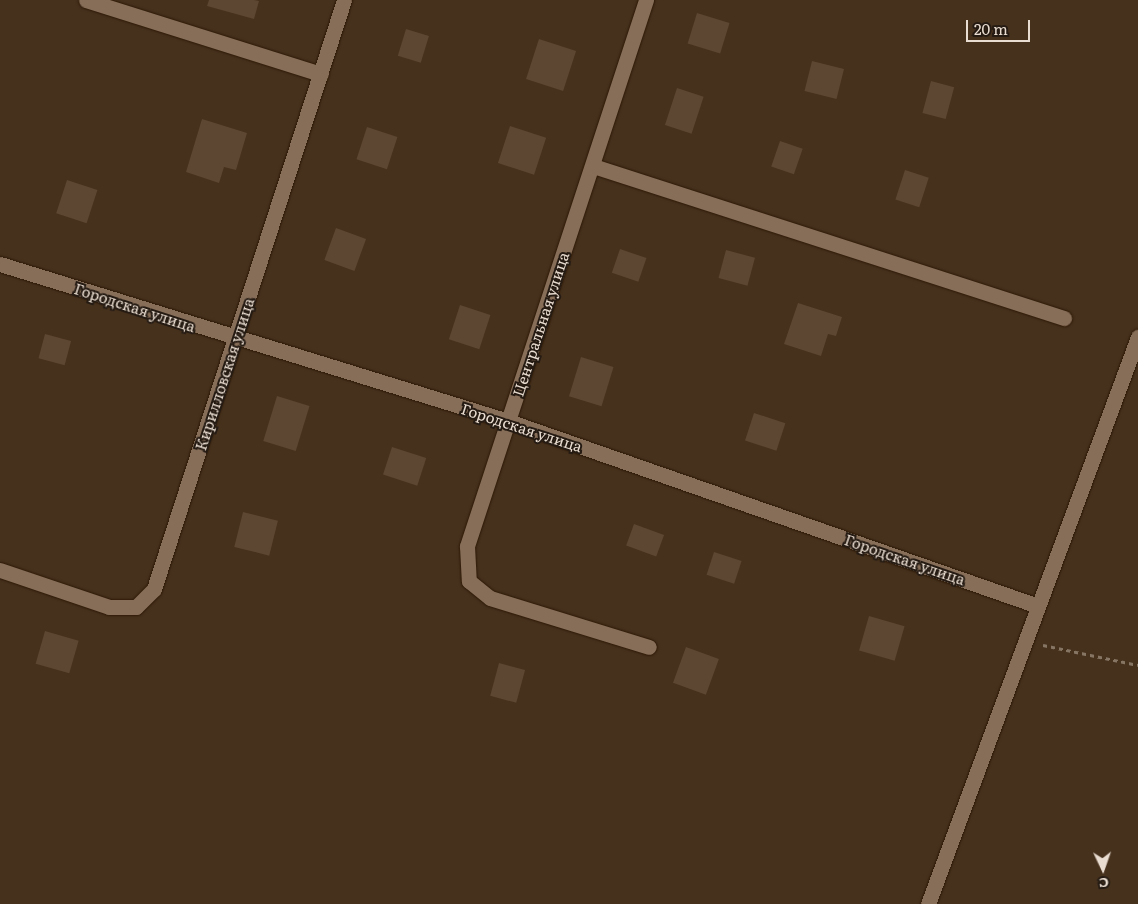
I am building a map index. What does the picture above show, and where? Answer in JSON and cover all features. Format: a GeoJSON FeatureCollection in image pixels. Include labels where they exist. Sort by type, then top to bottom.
{"type":"FeatureCollection","features":[{"type":"Feature","properties":{"kind":"street"},"geometry":{"type":"LineString","coordinates":[[86,0],[321,74]]}},
{"type":"Feature","properties":{"kind":"street","name":"Кирилловская улица"},"geometry":{"type":"LineString","coordinates":[[0,570],[109,607],[136,607],[154,589],[344,0]]}},
{"type":"Feature","properties":{"kind":"street","name":"Центральная улица"},"geometry":{"type":"LineString","coordinates":[[646,0],[467,546],[469,581],[490,598],[649,647]]}},
{"type":"Feature","properties":{"kind":"street"},"geometry":{"type":"LineString","coordinates":[[593,166],[1064,318]]}},
{"type":"Feature","properties":{"kind":"street","name":"Городская улица"},"geometry":{"type":"LineString","coordinates":[[0,264],[236,339],[508,421],[1038,606]]}},
{"type":"Feature","properties":{"kind":"street"},"geometry":{"type":"LineString","coordinates":[[928,904],[1027,642],[1038,606],[1138,337]]}},
{"type":"Feature","properties":{"kind":"path"},"geometry":{"type":"LineString","coordinates":[[1027,642],[1138,665]]}},
{"type":"Feature","properties":{"kind":"building"},"geometry":{"type":"Polygon","coordinates":[[[209,0],[259,1],[254,19],[207,6],[209,0]]]}},
{"type":"Feature","properties":{"kind":"building"},"geometry":{"type":"Polygon","coordinates":[[[697,13],[730,23],[720,54],[688,44],[697,13]]]}},
{"type":"Feature","properties":{"kind":"building"},"geometry":{"type":"Polygon","coordinates":[[[406,29],[429,36],[421,63],[398,56],[406,29]]]}},
{"type":"Feature","properties":{"kind":"building"},"geometry":{"type":"Polygon","coordinates":[[[539,39],[576,51],[563,91],[526,79],[539,39]]]}},
{"type":"Feature","properties":{"kind":"building"},"geometry":{"type":"Polygon","coordinates":[[[812,61],[844,69],[837,99],[805,91],[812,61]]]}},
{"type":"Feature","properties":{"kind":"building"},"geometry":{"type":"Polygon","coordinates":[[[931,81],[954,87],[946,119],[922,113],[931,81]]]}},
{"type":"Feature","properties":{"kind":"building"},"geometry":{"type":"Polygon","coordinates":[[[677,88],[704,97],[692,134],[665,125],[677,88]]]}},
{"type":"Feature","properties":{"kind":"building"},"geometry":{"type":"Polygon","coordinates":[[[202,119],[247,133],[236,170],[224,167],[219,183],[186,172],[202,119]]]}},
{"type":"Feature","properties":{"kind":"building"},"geometry":{"type":"Polygon","coordinates":[[[510,126],[546,138],[534,175],[498,163],[510,126]]]}},
{"type":"Feature","properties":{"kind":"building"},"geometry":{"type":"Polygon","coordinates":[[[367,127],[397,137],[387,169],[356,159],[367,127]]]}},
{"type":"Feature","properties":{"kind":"building"},"geometry":{"type":"Polygon","coordinates":[[[780,141],[803,149],[794,174],[771,167],[780,141]]]}},
{"type":"Feature","properties":{"kind":"building"},"geometry":{"type":"Polygon","coordinates":[[[905,170],[929,178],[919,207],[895,199],[905,170]]]}},
{"type":"Feature","properties":{"kind":"building"},"geometry":{"type":"Polygon","coordinates":[[[67,180],[97,190],[87,223],[56,213],[67,180]]]}},
{"type":"Feature","properties":{"kind":"building"},"geometry":{"type":"Polygon","coordinates":[[[336,228],[366,239],[354,271],[324,260],[336,228]]]}},
{"type":"Feature","properties":{"kind":"building"},"geometry":{"type":"Polygon","coordinates":[[[620,249],[646,258],[638,282],[612,273],[620,249]]]}},
{"type":"Feature","properties":{"kind":"building"},"geometry":{"type":"Polygon","coordinates":[[[726,250],[755,258],[747,286],[718,278],[726,250]]]}},
{"type":"Feature","properties":{"kind":"building"},"geometry":{"type":"Polygon","coordinates":[[[798,303],[842,317],[836,336],[828,334],[821,356],[784,344],[798,303]]]}},
{"type":"Feature","properties":{"kind":"building"},"geometry":{"type":"Polygon","coordinates":[[[460,305],[490,315],[479,349],[449,339],[460,305]]]}},
{"type":"Feature","properties":{"kind":"building"},"geometry":{"type":"Polygon","coordinates":[[[45,334],[71,341],[65,365],[39,358],[45,334]]]}},
{"type":"Feature","properties":{"kind":"building"},"geometry":{"type":"Polygon","coordinates":[[[581,357],[614,367],[602,406],[569,396],[581,357]]]}},
{"type":"Feature","properties":{"kind":"building"},"geometry":{"type":"Polygon","coordinates":[[[277,396],[310,406],[296,451],[263,441],[277,396]]]}},
{"type":"Feature","properties":{"kind":"building"},"geometry":{"type":"Polygon","coordinates":[[[754,413],[785,423],[776,451],[745,441],[754,413]]]}},
{"type":"Feature","properties":{"kind":"building"},"geometry":{"type":"Polygon","coordinates":[[[392,447],[426,458],[417,486],[383,475],[392,447]]]}},
{"type":"Feature","properties":{"kind":"building"},"geometry":{"type":"Polygon","coordinates":[[[243,512],[278,521],[269,556],[234,547],[243,512]]]}},
{"type":"Feature","properties":{"kind":"building"},"geometry":{"type":"Polygon","coordinates":[[[634,524],[664,535],[656,557],[626,546],[634,524]]]}},
{"type":"Feature","properties":{"kind":"building"},"geometry":{"type":"Polygon","coordinates":[[[714,552],[742,561],[734,584],[707,575],[714,552]]]}},
{"type":"Feature","properties":{"kind":"building"},"geometry":{"type":"Polygon","coordinates":[[[869,616],[905,626],[895,661],[859,651],[869,616]]]}},
{"type":"Feature","properties":{"kind":"building"},"geometry":{"type":"Polygon","coordinates":[[[45,631],[79,641],[69,673],[36,664],[45,631]]]}},
{"type":"Feature","properties":{"kind":"building"},"geometry":{"type":"Polygon","coordinates":[[[686,647],[719,659],[706,695],[673,683],[686,647]]]}},
{"type":"Feature","properties":{"kind":"building"},"geometry":{"type":"Polygon","coordinates":[[[499,663],[525,670],[516,703],[490,696],[499,663]]]}}]}
